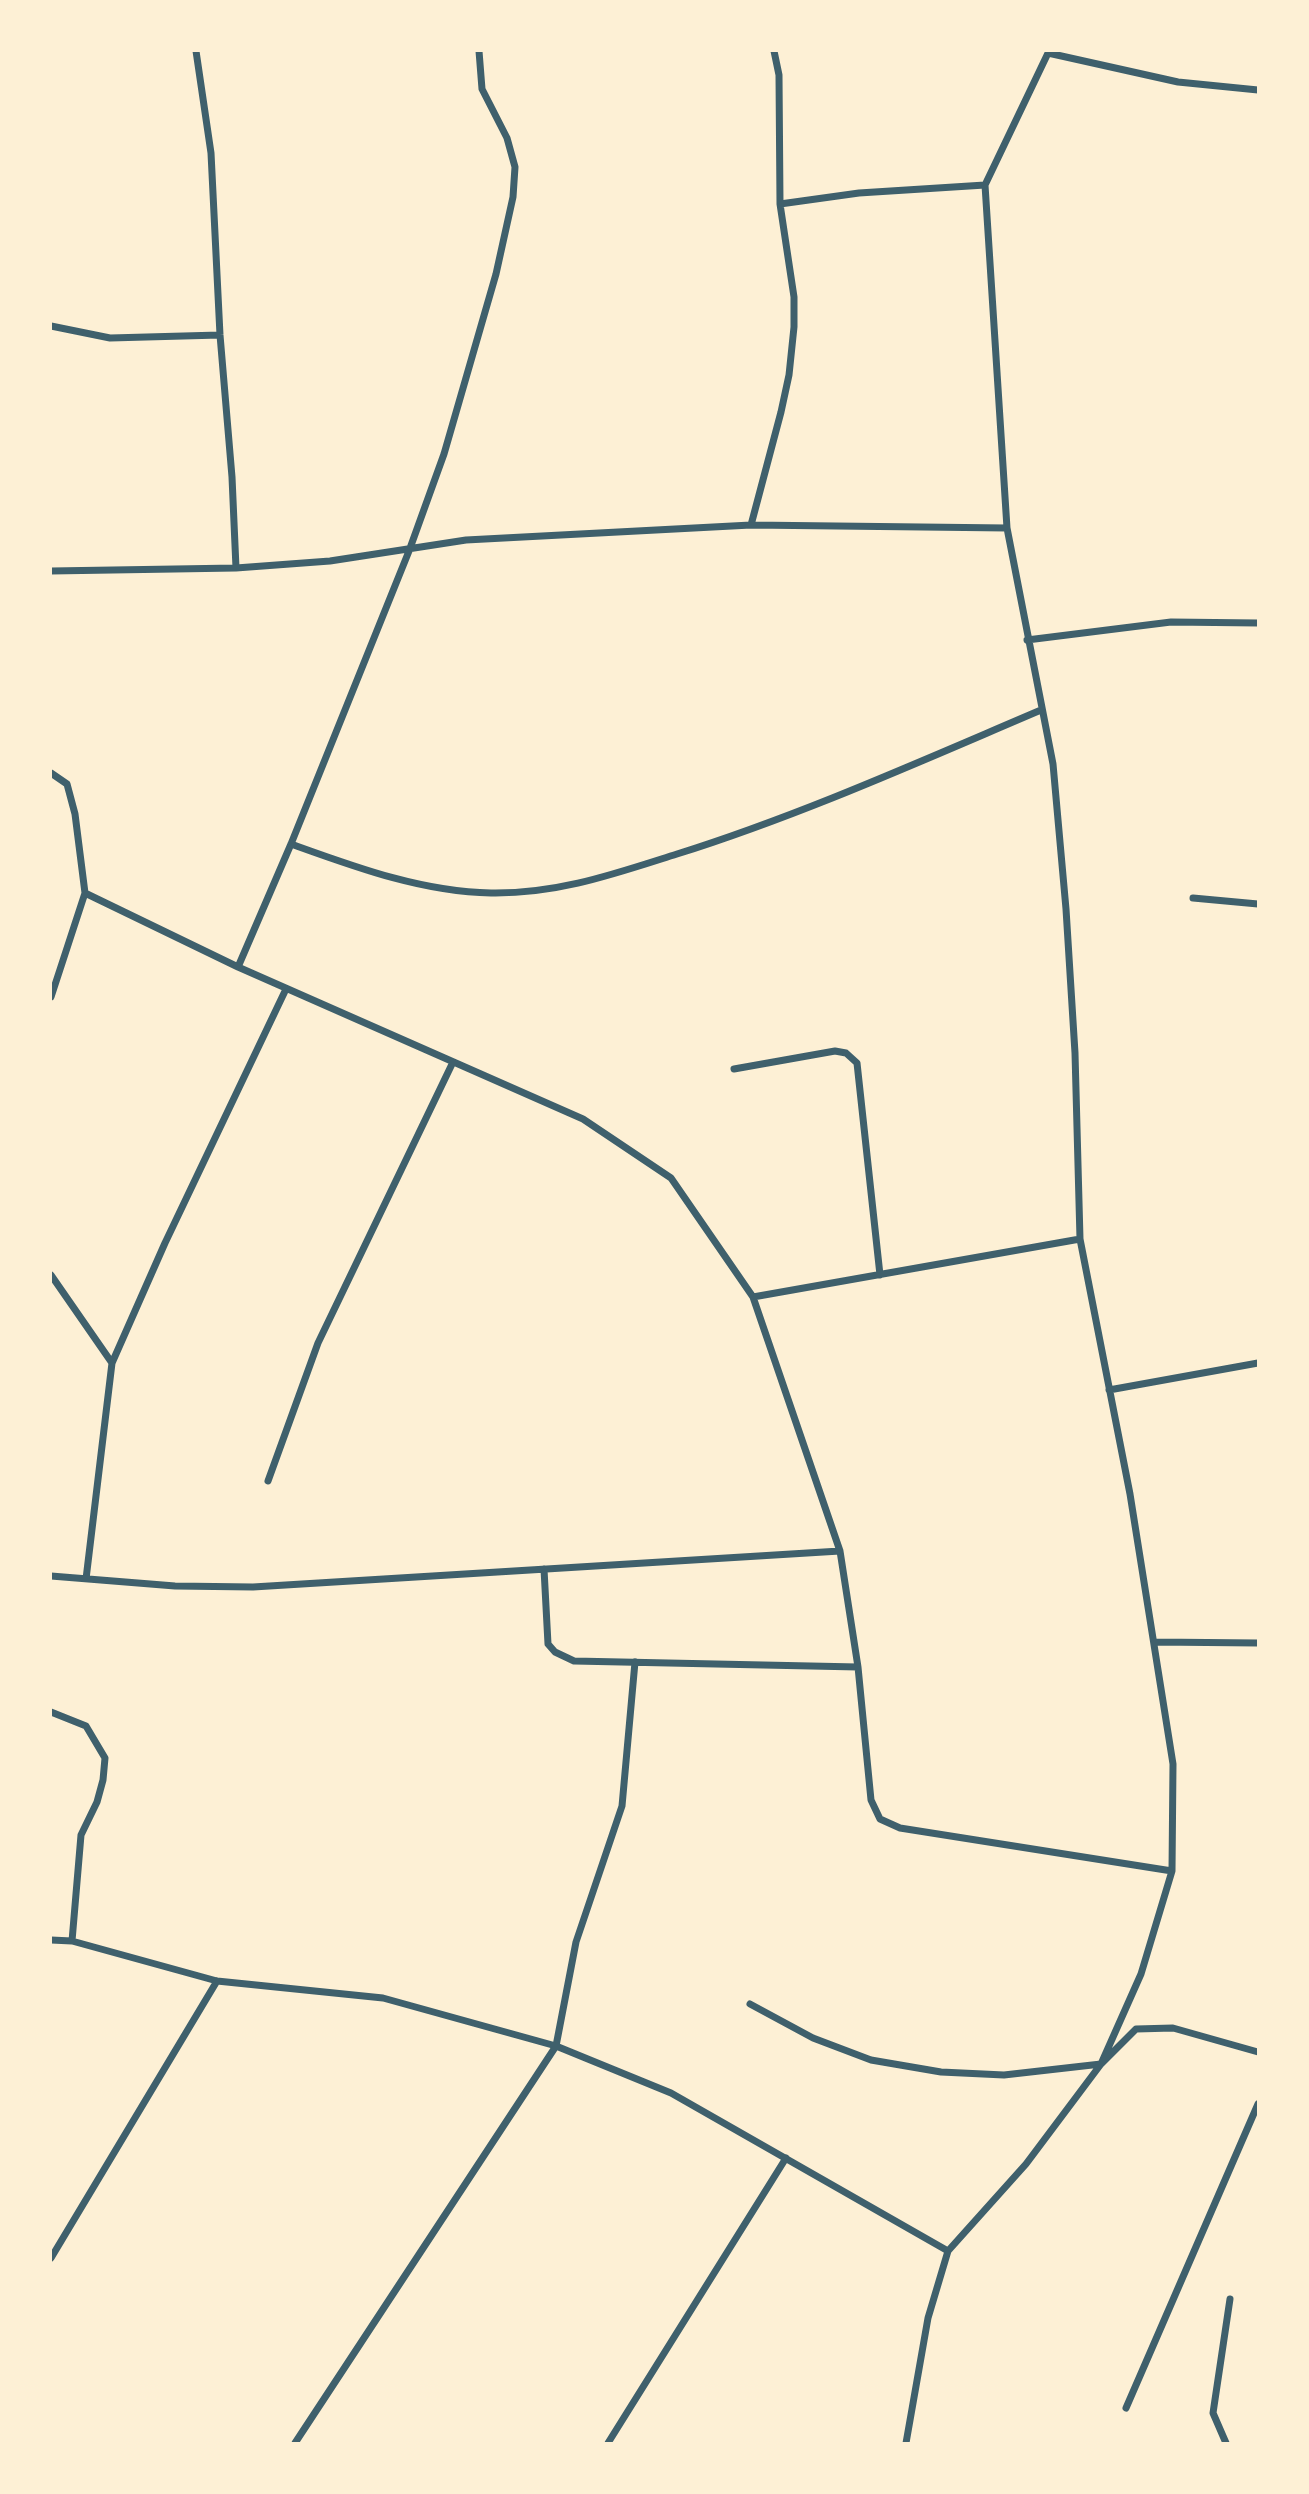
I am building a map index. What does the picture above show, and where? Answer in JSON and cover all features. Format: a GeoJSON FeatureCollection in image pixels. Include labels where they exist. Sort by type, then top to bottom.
{"type":"FeatureCollection","features":[{"type":"Feature","properties":{"kind":"street"},"geometry":{"type":"LineString","coordinates":[[196,51],[211,153],[236,568]]}},
{"type":"Feature","properties":{"kind":"street"},"geometry":{"type":"LineString","coordinates":[[238,967],[291,844],[409,551],[444,454],[496,274],[513,197],[515,167],[507,138],[482,89],[480,51]]}},
{"type":"Feature","properties":{"kind":"street"},"geometry":{"type":"LineString","coordinates":[[751,525],[781,412],[789,375],[794,327],[794,297],[780,204],[779,75],[774,51]]}},
{"type":"Feature","properties":{"kind":"street"},"geometry":{"type":"LineString","coordinates":[[1101,2064],[1142,1974],[1172,1871],[1173,1764],[1154,1642],[1080,1239],[1075,1053],[1053,764],[1007,528],[985,185],[1049,52],[1178,82],[1258,90]]}},
{"type":"Feature","properties":{"kind":"street"},"geometry":{"type":"LineString","coordinates":[[780,204],[859,193],[985,185]]}},
{"type":"Feature","properties":{"kind":"street"},"geometry":{"type":"LineString","coordinates":[[51,326],[110,338],[220,335]]}},
{"type":"Feature","properties":{"kind":"street"},"geometry":{"type":"LineString","coordinates":[[51,571],[236,568],[330,561],[409,551],[466,540],[751,525],[1007,528]]}},
{"type":"Feature","properties":{"kind":"street"},"geometry":{"type":"LineString","coordinates":[[1027,640],[1171,622],[1258,623]]}},
{"type":"Feature","properties":{"kind":"street"},"geometry":{"type":"LineString","coordinates":[[291,844],[361,869],[434,887],[496,893],[575,885],[738,835],[1041,710]]}},
{"type":"Feature","properties":{"kind":"street"},"geometry":{"type":"LineString","coordinates":[[51,773],[67,784],[75,814],[85,893],[51,997]]}},
{"type":"Feature","properties":{"kind":"street"},"geometry":{"type":"LineString","coordinates":[[85,893],[286,989],[583,1119],[671,1178],[753,1297],[840,1551],[858,1667],[871,1800],[880,1819],[900,1828],[1172,1871]]}},
{"type":"Feature","properties":{"kind":"street"},"geometry":{"type":"LineString","coordinates":[[1193,898],[1258,904]]}},
{"type":"Feature","properties":{"kind":"street"},"geometry":{"type":"LineString","coordinates":[[86,1579],[112,1363],[165,1243],[286,989]]}},
{"type":"Feature","properties":{"kind":"street"},"geometry":{"type":"LineString","coordinates":[[734,1069],[835,1051],[846,1053],[857,1063],[880,1275]]}},
{"type":"Feature","properties":{"kind":"street"},"geometry":{"type":"LineString","coordinates":[[268,1481],[318,1343],[453,1062]]}},
{"type":"Feature","properties":{"kind":"street"},"geometry":{"type":"LineString","coordinates":[[753,1297],[1080,1239]]}},
{"type":"Feature","properties":{"kind":"street"},"geometry":{"type":"LineString","coordinates":[[51,1275],[112,1363]]}},
{"type":"Feature","properties":{"kind":"street"},"geometry":{"type":"LineString","coordinates":[[1109,1390],[1258,1363]]}},
{"type":"Feature","properties":{"kind":"street"},"geometry":{"type":"LineString","coordinates":[[51,1576],[175,1586],[253,1587],[840,1551]]}},
{"type":"Feature","properties":{"kind":"street"},"geometry":{"type":"LineString","coordinates":[[544,1569],[548,1644],[555,1652],[574,1661],[858,1667]]}},
{"type":"Feature","properties":{"kind":"street"},"geometry":{"type":"LineString","coordinates":[[1154,1642],[1258,1643]]}},
{"type":"Feature","properties":{"kind":"street"},"geometry":{"type":"LineString","coordinates":[[295,2443],[556,2046],[576,1942],[622,1806],[635,1662]]}},
{"type":"Feature","properties":{"kind":"street"},"geometry":{"type":"LineString","coordinates":[[51,1712],[86,1726],[105,1758],[97,1802],[82,1835],[72,1941]]}},
{"type":"Feature","properties":{"kind":"street"},"geometry":{"type":"LineString","coordinates":[[51,1940],[72,1941],[217,1981],[383,1998],[556,2046],[671,2093],[948,2251]]}},
{"type":"Feature","properties":{"kind":"street"},"geometry":{"type":"LineString","coordinates":[[51,2258],[217,1981]]}},
{"type":"Feature","properties":{"kind":"street"},"geometry":{"type":"LineString","coordinates":[[750,2004],[813,2038],[871,2060],[941,2073],[1004,2075],[1101,2064]]}},
{"type":"Feature","properties":{"kind":"street"},"geometry":{"type":"LineString","coordinates":[[906,2443],[928,2318],[948,2251],[1026,2164],[1101,2064],[1136,2029],[1173,2028],[1256,2049]]}},
{"type":"Feature","properties":{"kind":"street"},"geometry":{"type":"LineString","coordinates":[[1126,2409],[1258,2104]]}},
{"type":"Feature","properties":{"kind":"street"},"geometry":{"type":"LineString","coordinates":[[608,2443],[786,2158]]}},
{"type":"Feature","properties":{"kind":"street"},"geometry":{"type":"LineString","coordinates":[[1226,2443],[1213,2413],[1230,2299]]}}]}
